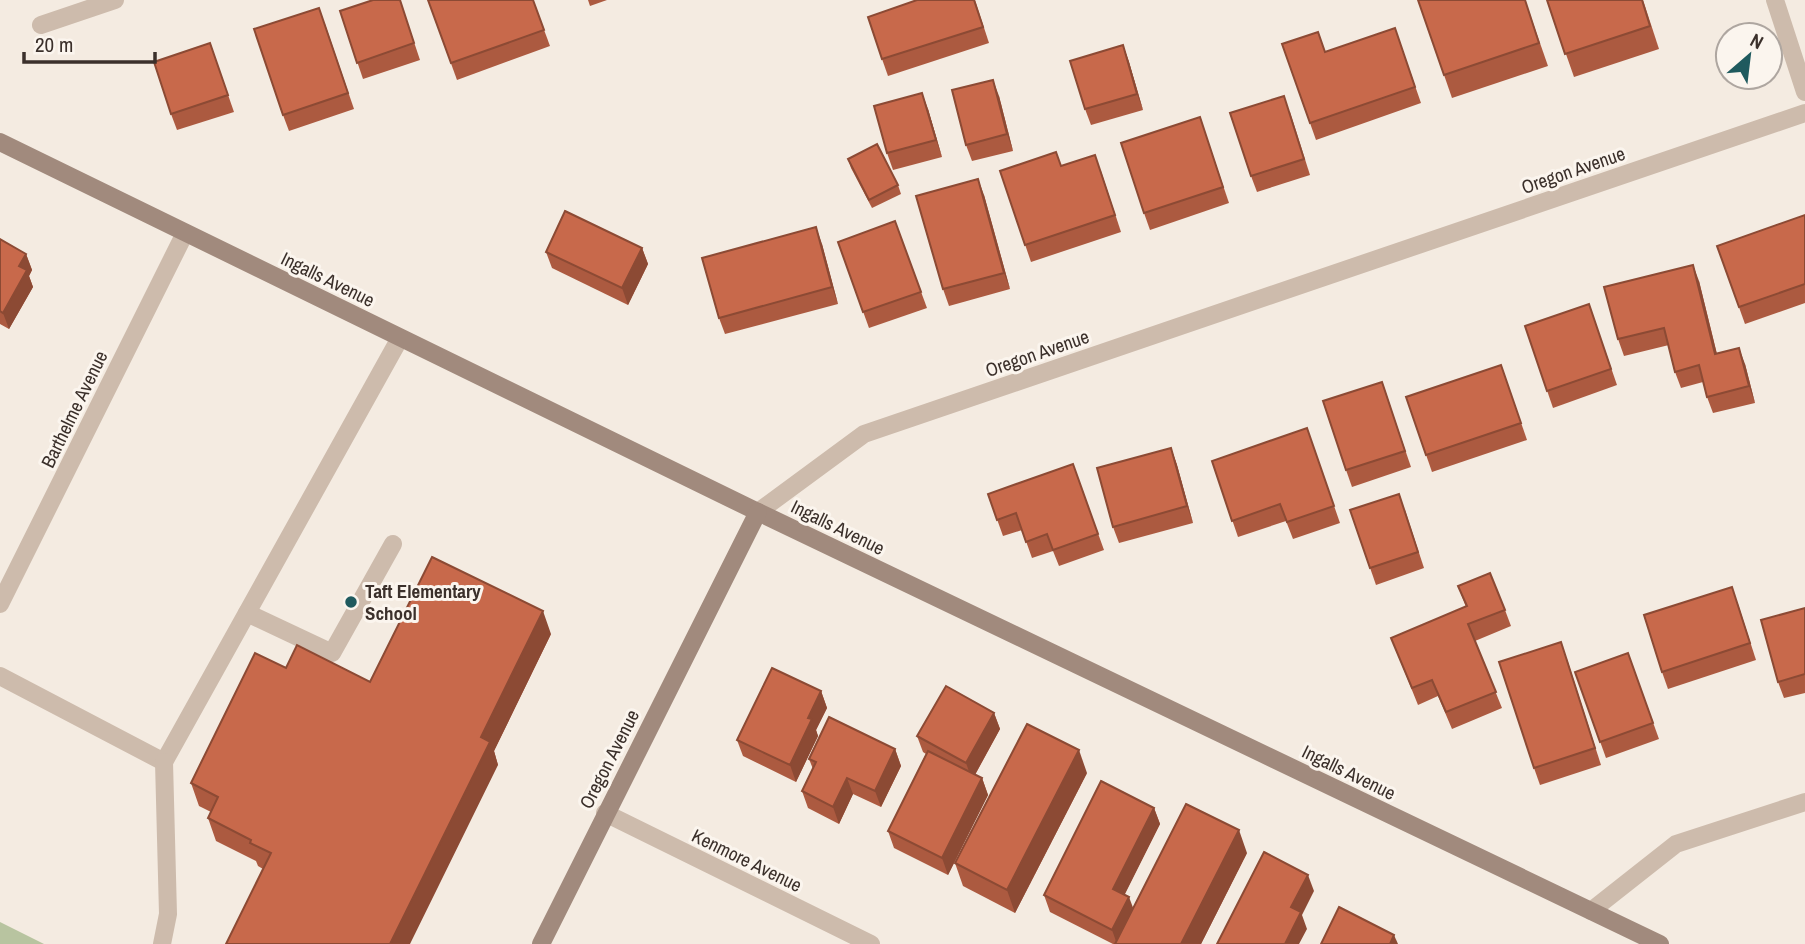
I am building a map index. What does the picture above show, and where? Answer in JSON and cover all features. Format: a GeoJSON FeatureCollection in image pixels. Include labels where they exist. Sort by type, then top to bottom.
{"type":"FeatureCollection","features":[{"type":"Feature","properties":{"kind":"street"},"geometry":{"type":"LineString","coordinates":[[41,25],[115,0]]}},
{"type":"Feature","properties":{"kind":"street"},"geometry":{"type":"LineString","coordinates":[[1775,0],[1805,92]]}},
{"type":"Feature","properties":{"kind":"street","name":"Oregon Avenue"},"geometry":{"type":"LineString","coordinates":[[541,944],[758,512],[864,434],[1805,113]]}},
{"type":"Feature","properties":{"kind":"street","name":"Ingalls Avenue"},"geometry":{"type":"LineString","coordinates":[[0,142],[758,512],[1660,944]]}},
{"type":"Feature","properties":{"kind":"street","name":"Barthelme Avenue"},"geometry":{"type":"LineString","coordinates":[[0,604],[185,233]]}},
{"type":"Feature","properties":{"kind":"street"},"geometry":{"type":"LineString","coordinates":[[162,944],[168,914],[164,762],[400,338]]}},
{"type":"Feature","properties":{"kind":"street"},"geometry":{"type":"LineString","coordinates":[[247,613],[332,653],[393,544]]}},
{"type":"Feature","properties":{"kind":"street"},"geometry":{"type":"LineString","coordinates":[[0,676],[164,762]]}},
{"type":"Feature","properties":{"kind":"street"},"geometry":{"type":"LineString","coordinates":[[1591,911],[1676,844],[1805,802]]}},
{"type":"Feature","properties":{"kind":"street","name":"Kenmore Avenue"},"geometry":{"type":"LineString","coordinates":[[605,813],[871,944]]}},
{"type":"Feature","properties":{"kind":"green space"},"geometry":{"type":"Polygon","coordinates":[[[0,922],[44,944],[0,944],[0,922]]]}},
{"type":"Feature","properties":{"kind":"building"},"geometry":{"type":"Polygon","coordinates":[[[373,0],[400,0],[414,43],[357,63],[340,11],[373,0]]]}},
{"type":"Feature","properties":{"kind":"building"},"geometry":{"type":"Polygon","coordinates":[[[428,0],[533,0],[544,30],[451,63],[428,0]]]}},
{"type":"Feature","properties":{"kind":"building"},"geometry":{"type":"Polygon","coordinates":[[[917,0],[974,0],[983,27],[882,59],[868,17],[917,0]]]}},
{"type":"Feature","properties":{"kind":"building"},"geometry":{"type":"Polygon","coordinates":[[[1418,0],[1525,0],[1539,43],[1444,75],[1418,0]]]}},
{"type":"Feature","properties":{"kind":"building"},"geometry":{"type":"Polygon","coordinates":[[[1547,0],[1642,0],[1650,26],[1565,54],[1547,0]]]}},
{"type":"Feature","properties":{"kind":"building"},"geometry":{"type":"Polygon","coordinates":[[[319,8],[348,93],[283,115],[254,29],[319,8]]]}},
{"type":"Feature","properties":{"kind":"building"},"geometry":{"type":"Polygon","coordinates":[[[1395,28],[1415,87],[1310,123],[1282,44],[1318,32],[1325,52],[1395,28]]]}},
{"type":"Feature","properties":{"kind":"building"},"geometry":{"type":"Polygon","coordinates":[[[210,43],[228,95],[171,114],[154,62],[210,43]]]}},
{"type":"Feature","properties":{"kind":"building"},"geometry":{"type":"Polygon","coordinates":[[[1123,45],[1137,94],[1085,109],[1070,61],[1123,45]]]}},
{"type":"Feature","properties":{"kind":"building"},"geometry":{"type":"Polygon","coordinates":[[[993,80],[1007,134],[966,145],[952,90],[993,80]]]}},
{"type":"Feature","properties":{"kind":"building"},"geometry":{"type":"Polygon","coordinates":[[[922,93],[936,140],[887,153],[874,106],[922,93]]]}},
{"type":"Feature","properties":{"kind":"building"},"geometry":{"type":"Polygon","coordinates":[[[1284,96],[1304,159],[1251,176],[1230,113],[1284,96]]]}},
{"type":"Feature","properties":{"kind":"building"},"geometry":{"type":"Polygon","coordinates":[[[1200,117],[1223,187],[1144,213],[1121,143],[1200,117]]]}},
{"type":"Feature","properties":{"kind":"building"},"geometry":{"type":"Polygon","coordinates":[[[877,144],[898,185],[869,200],[848,159],[877,144]]]}},
{"type":"Feature","properties":{"kind":"building"},"geometry":{"type":"Polygon","coordinates":[[[1056,152],[1061,166],[1095,155],[1115,215],[1025,245],[1000,171],[1056,152]]]}},
{"type":"Feature","properties":{"kind":"building"},"geometry":{"type":"Polygon","coordinates":[[[978,179],[1004,273],[943,289],[916,196],[978,179]]]}},
{"type":"Feature","properties":{"kind":"building"},"geometry":{"type":"Polygon","coordinates":[[[565,211],[642,248],[622,288],[546,252],[565,211]]]}},
{"type":"Feature","properties":{"kind":"building"},"geometry":{"type":"Polygon","coordinates":[[[1805,215],[1805,284],[1739,307],[1717,246],[1805,215]]]}},
{"type":"Feature","properties":{"kind":"building"},"geometry":{"type":"Polygon","coordinates":[[[895,221],[921,292],[863,312],[838,242],[895,221]]]}},
{"type":"Feature","properties":{"kind":"building"},"geometry":{"type":"Polygon","coordinates":[[[816,227],[832,287],[719,318],[702,258],[816,227]]]}},
{"type":"Feature","properties":{"kind":"building"},"geometry":{"type":"Polygon","coordinates":[[[0,239],[26,254],[19,266],[27,270],[3,313],[0,311],[0,239]]]}},
{"type":"Feature","properties":{"kind":"building"},"geometry":{"type":"Polygon","coordinates":[[[1693,265],[1715,354],[1739,348],[1749,386],[1707,397],[1699,365],[1675,372],[1664,328],[1618,339],[1604,287],[1693,265]]]}},
{"type":"Feature","properties":{"kind":"building"},"geometry":{"type":"Polygon","coordinates":[[[1589,304],[1611,369],[1547,391],[1525,326],[1589,304]]]}},
{"type":"Feature","properties":{"kind":"building"},"geometry":{"type":"Polygon","coordinates":[[[1501,365],[1521,423],[1426,455],[1406,397],[1501,365]]]}},
{"type":"Feature","properties":{"kind":"building"},"geometry":{"type":"Polygon","coordinates":[[[1382,382],[1405,451],[1346,470],[1323,401],[1382,382]]]}},
{"type":"Feature","properties":{"kind":"building"},"geometry":{"type":"Polygon","coordinates":[[[1307,428],[1334,506],[1287,522],[1280,504],[1232,521],[1212,461],[1307,428]]]}},
{"type":"Feature","properties":{"kind":"building"},"geometry":{"type":"Polygon","coordinates":[[[1171,448],[1187,506],[1113,527],[1097,468],[1171,448]]]}},
{"type":"Feature","properties":{"kind":"building"},"geometry":{"type":"Polygon","coordinates":[[[1073,464],[1098,534],[1053,550],[1047,534],[1026,542],[1016,513],[997,520],[988,494],[1073,464]]]}},
{"type":"Feature","properties":{"kind":"building"},"geometry":{"type":"Polygon","coordinates":[[[1399,494],[1418,552],[1370,568],[1350,510],[1399,494]]]}},
{"type":"Feature","properties":{"kind":"building"},"geometry":{"type":"Polygon","coordinates":[[[432,557],[543,611],[481,737],[490,742],[390,944],[226,944],[271,853],[208,818],[218,797],[191,783],[255,653],[286,668],[297,645],[370,682],[432,557]]]}},
{"type":"Feature","properties":{"kind":"building"},"geometry":{"type":"Polygon","coordinates":[[[1490,573],[1505,610],[1468,624],[1496,692],[1446,712],[1432,680],[1412,688],[1391,638],[1467,606],[1458,586],[1490,573]]]}},
{"type":"Feature","properties":{"kind":"building"},"geometry":{"type":"Polygon","coordinates":[[[1732,587],[1750,643],[1662,672],[1644,615],[1732,587]]]}},
{"type":"Feature","properties":{"kind":"building"},"geometry":{"type":"Polygon","coordinates":[[[1805,608],[1805,674],[1778,682],[1761,620],[1805,608]]]}},
{"type":"Feature","properties":{"kind":"building"},"geometry":{"type":"Polygon","coordinates":[[[1561,642],[1595,748],[1534,768],[1499,662],[1561,642]]]}},
{"type":"Feature","properties":{"kind":"building"},"geometry":{"type":"Polygon","coordinates":[[[1628,653],[1653,723],[1600,742],[1575,672],[1628,653]]]}},
{"type":"Feature","properties":{"kind":"building"},"geometry":{"type":"Polygon","coordinates":[[[772,668],[821,691],[808,718],[812,719],[790,765],[737,740],[772,668]]]}},
{"type":"Feature","properties":{"kind":"building"},"geometry":{"type":"Polygon","coordinates":[[[946,686],[994,713],[966,763],[917,736],[946,686]]]}},
{"type":"Feature","properties":{"kind":"building"},"geometry":{"type":"Polygon","coordinates":[[[829,717],[895,749],[875,791],[847,778],[833,807],[802,791],[816,762],[809,759],[829,717]]]}},
{"type":"Feature","properties":{"kind":"building"},"geometry":{"type":"Polygon","coordinates":[[[1027,724],[1079,750],[1007,890],[955,863],[1027,724]]]}},
{"type":"Feature","properties":{"kind":"building"},"geometry":{"type":"Polygon","coordinates":[[[928,751],[982,778],[942,858],[888,831],[928,751]]]}},
{"type":"Feature","properties":{"kind":"building"},"geometry":{"type":"Polygon","coordinates":[[[1101,781],[1154,808],[1113,889],[1129,897],[1112,930],[1044,895],[1101,781]]]}},
{"type":"Feature","properties":{"kind":"building"},"geometry":{"type":"Polygon","coordinates":[[[1186,804],[1239,830],[1181,944],[1115,944],[1186,804]]]}},
{"type":"Feature","properties":{"kind":"building"},"geometry":{"type":"Polygon","coordinates":[[[1264,852],[1308,875],[1291,907],[1301,912],[1285,944],[1217,944],[1264,852]]]}},
{"type":"Feature","properties":{"kind":"building"},"geometry":{"type":"Polygon","coordinates":[[[1339,907],[1394,935],[1390,944],[1321,944],[1339,907]]]}},
{"type":"Feature","properties":{"kind":"place","name":"Taft Elementary School"},"geometry":{"type":"Point","coordinates":[351,602]}}]}
